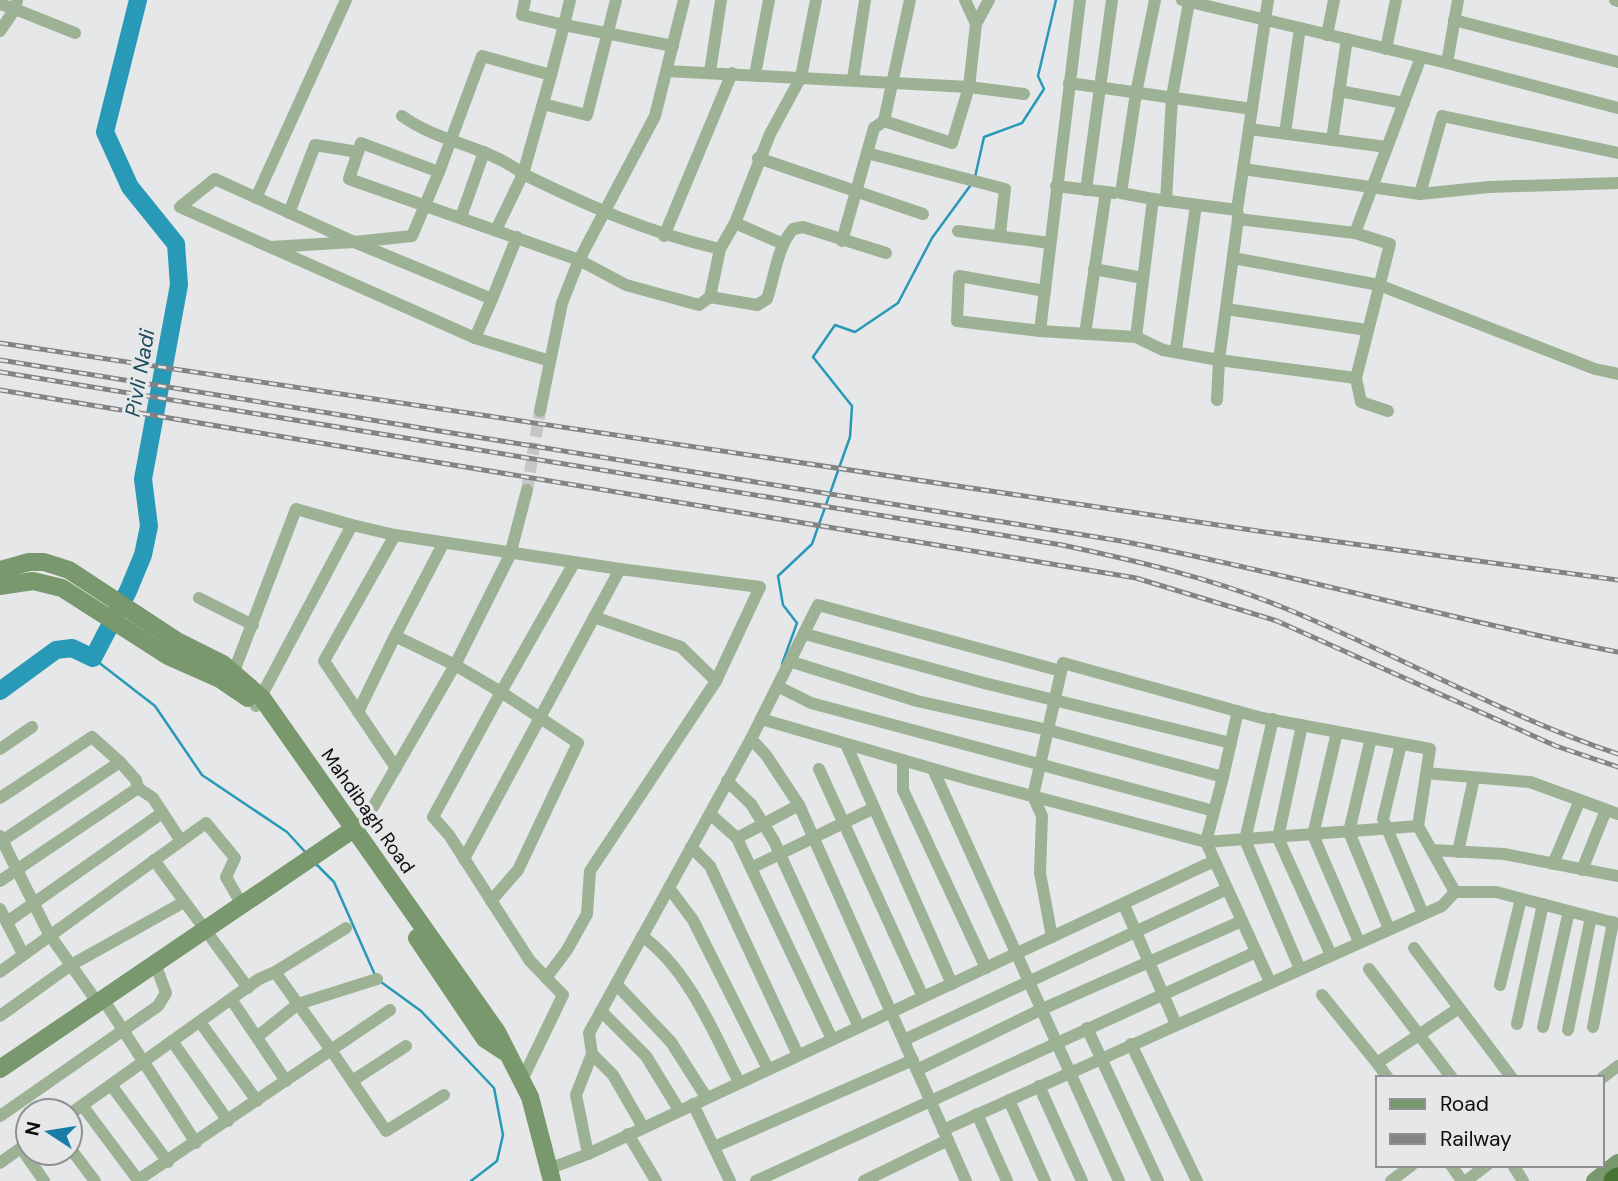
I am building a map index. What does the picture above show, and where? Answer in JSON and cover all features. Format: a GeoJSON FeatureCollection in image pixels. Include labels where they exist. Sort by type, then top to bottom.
{"type":"FeatureCollection","features":[{"type":"Feature","properties":{"kind":"street"},"geometry":{"type":"LineString","coordinates":[[256,198],[346,0]]}},
{"type":"Feature","properties":{"kind":"street"},"geometry":{"type":"LineString","coordinates":[[526,0],[522,15],[673,46]]}},
{"type":"Feature","properties":{"kind":"street"},"geometry":{"type":"LineString","coordinates":[[496,230],[523,174],[570,0]]}},
{"type":"Feature","properties":{"kind":"street"},"geometry":{"type":"LineString","coordinates":[[543,104],[587,115],[616,0]]}},
{"type":"Feature","properties":{"kind":"street"},"geometry":{"type":"LineString","coordinates":[[540,411],[562,303],[579,260],[655,116],[684,0]]}},
{"type":"Feature","properties":{"kind":"street"},"geometry":{"type":"LineString","coordinates":[[710,72],[721,0]]}},
{"type":"Feature","properties":{"kind":"street"},"geometry":{"type":"LineString","coordinates":[[755,75],[769,0]]}},
{"type":"Feature","properties":{"kind":"street"},"geometry":{"type":"LineString","coordinates":[[439,172],[361,142],[349,179],[579,260],[638,288],[699,305],[710,297],[720,249],[735,222],[758,158],[801,77],[816,0]]}},
{"type":"Feature","properties":{"kind":"street"},"geometry":{"type":"LineString","coordinates":[[853,79],[864,0]]}},
{"type":"Feature","properties":{"kind":"street"},"geometry":{"type":"LineString","coordinates":[[842,241],[874,128],[884,121],[909,0]]}},
{"type":"Feature","properties":{"kind":"street"},"geometry":{"type":"LineString","coordinates":[[965,0],[976,24]]}},
{"type":"Feature","properties":{"kind":"street"},"geometry":{"type":"LineString","coordinates":[[884,121],[953,143],[969,87],[976,24],[989,0]]}},
{"type":"Feature","properties":{"kind":"street"},"geometry":{"type":"LineString","coordinates":[[1040,331],[1080,0]]}},
{"type":"Feature","properties":{"kind":"street"},"geometry":{"type":"LineString","coordinates":[[1086,190],[1112,0]]}},
{"type":"Feature","properties":{"kind":"street"},"geometry":{"type":"LineString","coordinates":[[1121,193],[1136,93],[1155,0]]}},
{"type":"Feature","properties":{"kind":"street"},"geometry":{"type":"LineString","coordinates":[[1217,400],[1219,360],[1243,169],[1268,0]]}},
{"type":"Feature","properties":{"kind":"street"},"geometry":{"type":"LineString","coordinates":[[1327,35],[1334,0]]}},
{"type":"Feature","properties":{"kind":"street"},"geometry":{"type":"LineString","coordinates":[[1386,49],[1396,0]]}},
{"type":"Feature","properties":{"kind":"street"},"geometry":{"type":"LineString","coordinates":[[1447,63],[1458,0]]}},
{"type":"Feature","properties":{"kind":"street"},"geometry":{"type":"LineString","coordinates":[[1136,337],[1143,278],[1160,200],[1186,1],[1212,4],[1264,20],[1447,63],[1618,108]]}},
{"type":"Feature","properties":{"kind":"street"},"geometry":{"type":"LineString","coordinates":[[0,4],[16,4],[75,33]]}},
{"type":"Feature","properties":{"kind":"street"},"geometry":{"type":"LineString","coordinates":[[0,31],[16,4]]}},
{"type":"Feature","properties":{"kind":"street"},"geometry":{"type":"LineString","coordinates":[[1454,20],[1618,62]]}},
{"type":"Feature","properties":{"kind":"street"},"geometry":{"type":"LineString","coordinates":[[1285,133],[1300,28]]}},
{"type":"Feature","properties":{"kind":"street"},"geometry":{"type":"LineString","coordinates":[[1332,140],[1347,39]]}},
{"type":"Feature","properties":{"kind":"street"},"geometry":{"type":"LineString","coordinates":[[267,247],[412,236],[428,205],[482,56],[551,75]]}},
{"type":"Feature","properties":{"kind":"street"},"geometry":{"type":"LineString","coordinates":[[1355,233],[1421,57]]}},
{"type":"Feature","properties":{"kind":"street"},"geometry":{"type":"LineString","coordinates":[[667,71],[853,79],[969,87],[1024,94]]}},
{"type":"Feature","properties":{"kind":"street"},"geometry":{"type":"LineString","coordinates":[[664,236],[732,74]]}},
{"type":"Feature","properties":{"kind":"street"},"geometry":{"type":"LineString","coordinates":[[1069,83],[1252,109]]}},
{"type":"Feature","properties":{"kind":"street"},"geometry":{"type":"LineString","coordinates":[[1339,91],[1404,103]]}},
{"type":"Feature","properties":{"kind":"street"},"geometry":{"type":"LineString","coordinates":[[402,116],[418,128],[503,158],[523,174],[604,213],[664,236],[720,249]]}},
{"type":"Feature","properties":{"kind":"street"},"geometry":{"type":"LineString","coordinates":[[1420,194],[1442,116],[1618,153]]}},
{"type":"Feature","properties":{"kind":"street"},"geometry":{"type":"LineString","coordinates":[[1249,129],[1387,147]]}},
{"type":"Feature","properties":{"kind":"street"},"geometry":{"type":"LineString","coordinates":[[289,213],[315,145],[358,152]]}},
{"type":"Feature","properties":{"kind":"street"},"geometry":{"type":"LineString","coordinates":[[461,217],[484,152]]}},
{"type":"Feature","properties":{"kind":"street"},"geometry":{"type":"LineString","coordinates":[[867,153],[1005,189],[1000,234]]}},
{"type":"Feature","properties":{"kind":"street"},"geometry":{"type":"LineString","coordinates":[[758,158],[923,214]]}},
{"type":"Feature","properties":{"kind":"street"},"geometry":{"type":"LineString","coordinates":[[1243,169],[1420,194],[1489,187],[1618,183]]}},
{"type":"Feature","properties":{"kind":"street"},"geometry":{"type":"LineString","coordinates":[[492,299],[354,242],[215,179],[180,207],[475,338],[550,360]]}},
{"type":"Feature","properties":{"kind":"street"},"geometry":{"type":"LineString","coordinates":[[1056,186],[1196,205],[1238,215],[1355,233],[1390,244],[1356,378],[1361,402],[1388,411]]}},
{"type":"Feature","properties":{"kind":"street"},"geometry":{"type":"LineString","coordinates":[[1085,334],[1106,192]]}},
{"type":"Feature","properties":{"kind":"street"},"geometry":{"type":"LineString","coordinates":[[1176,350],[1196,205]]}},
{"type":"Feature","properties":{"kind":"street"},"geometry":{"type":"LineString","coordinates":[[735,222],[781,243]]}},
{"type":"Feature","properties":{"kind":"street"},"geometry":{"type":"LineString","coordinates":[[710,297],[757,305],[767,299],[777,269],[781,243],[793,229],[803,227],[886,253]]}},
{"type":"Feature","properties":{"kind":"street"},"geometry":{"type":"LineString","coordinates":[[958,231],[1000,234],[1050,243]]}},
{"type":"Feature","properties":{"kind":"street"},"geometry":{"type":"LineString","coordinates":[[475,338],[517,237]]}},
{"type":"Feature","properties":{"kind":"street"},"geometry":{"type":"LineString","coordinates":[[1233,258],[1379,285],[1595,369],[1618,374]]}},
{"type":"Feature","properties":{"kind":"street"},"geometry":{"type":"LineString","coordinates":[[1094,269],[1143,278]]}},
{"type":"Feature","properties":{"kind":"street"},"geometry":{"type":"LineString","coordinates":[[1045,291],[959,276],[957,321],[1040,331],[1136,337],[1163,350],[1356,378]]}},
{"type":"Feature","properties":{"kind":"street"},"geometry":{"type":"LineString","coordinates":[[1226,309],[1367,330]]}},
{"type":"Feature","properties":{"kind":"street"},"geometry":{"type":"LineString","coordinates":[[0,1069],[365,821],[455,665],[510,555],[527,490]]}},
{"type":"Feature","properties":{"kind":"street"},"geometry":{"type":"LineString","coordinates":[[232,678],[296,509],[352,526],[443,544],[760,587],[716,681],[590,871],[587,914],[567,950],[546,978]]}},
{"type":"Feature","properties":{"kind":"street"},"geometry":{"type":"LineString","coordinates":[[259,702],[352,526]]}},
{"type":"Feature","properties":{"kind":"street"},"geometry":{"type":"LineString","coordinates":[[395,535],[324,661],[396,768]]}},
{"type":"Feature","properties":{"kind":"street"},"geometry":{"type":"LineString","coordinates":[[358,712],[443,544]]}},
{"type":"Feature","properties":{"kind":"street"},"geometry":{"type":"LineString","coordinates":[[0,570],[15,565],[44,562],[59,565],[83,578],[156,638]]}},
{"type":"Feature","properties":{"kind":"street"},"geometry":{"type":"LineString","coordinates":[[522,1080],[563,995],[530,961],[464,859],[433,817],[574,563]]}},
{"type":"Feature","properties":{"kind":"street"},"geometry":{"type":"LineString","coordinates":[[464,859],[620,569]]}},
{"type":"Feature","properties":{"kind":"street"},"geometry":{"type":"LineString","coordinates":[[0,586],[33,581],[49,584],[156,638]]}},
{"type":"Feature","properties":{"kind":"street"},"geometry":{"type":"LineString","coordinates":[[199,598],[253,625]]}},
{"type":"Feature","properties":{"kind":"street"},"geometry":{"type":"LineString","coordinates":[[588,1154],[576,1095],[592,1054],[589,1032],[779,687],[818,605],[1061,671]]}},
{"type":"Feature","properties":{"kind":"street"},"geometry":{"type":"LineString","coordinates":[[594,617],[681,647],[716,681]]}},
{"type":"Feature","properties":{"kind":"street"},"geometry":{"type":"LineString","coordinates":[[804,634],[984,683],[1056,698],[1231,743]]}},
{"type":"Feature","properties":{"kind":"street"},"geometry":{"type":"LineString","coordinates":[[395,636],[455,665],[578,743],[519,870],[491,901]]}},
{"type":"Feature","properties":{"kind":"street","name":"Mahdibagh Road"},"geometry":{"type":"LineString","coordinates":[[156,638],[232,678],[259,702],[345,834],[497,1032],[505,1052],[522,1080],[553,1177]]}},
{"type":"Feature","properties":{"kind":"street"},"geometry":{"type":"LineString","coordinates":[[792,662],[917,701],[1048,730],[1223,777]]}},
{"type":"Feature","properties":{"kind":"street"},"geometry":{"type":"LineString","coordinates":[[1052,937],[1040,873],[1042,816],[1033,796],[1063,663],[1272,719],[1430,749],[1418,826],[1455,892]]}},
{"type":"Feature","properties":{"kind":"street"},"geometry":{"type":"LineString","coordinates":[[779,687],[811,703],[1214,811]]}},
{"type":"Feature","properties":{"kind":"street"},"geometry":{"type":"LineString","coordinates":[[1238,711],[1206,842],[1270,982]]}},
{"type":"Feature","properties":{"kind":"street"},"geometry":{"type":"LineString","coordinates":[[761,719],[933,769],[1206,842],[1387,831],[1418,826]]}},
{"type":"Feature","properties":{"kind":"street"},"geometry":{"type":"LineString","coordinates":[[1272,719],[1245,839],[1300,969]]}},
{"type":"Feature","properties":{"kind":"street"},"geometry":{"type":"LineString","coordinates":[[1302,725],[1279,838],[1331,955]]}},
{"type":"Feature","properties":{"kind":"street"},"geometry":{"type":"LineString","coordinates":[[0,749],[32,727]]}},
{"type":"Feature","properties":{"kind":"street"},"geometry":{"type":"LineString","coordinates":[[1337,732],[1313,835],[1359,942]]}},
{"type":"Feature","properties":{"kind":"street"},"geometry":{"type":"LineString","coordinates":[[0,798],[92,737],[120,762],[136,780],[138,788],[153,798],[181,841]]}},
{"type":"Feature","properties":{"kind":"street"},"geometry":{"type":"LineString","coordinates":[[1371,738],[1349,832],[1389,929]]}},
{"type":"Feature","properties":{"kind":"street"},"geometry":{"type":"LineString","coordinates":[[751,739],[766,755],[799,806],[966,1181]]}},
{"type":"Feature","properties":{"kind":"street"},"geometry":{"type":"LineString","coordinates":[[846,744],[952,984]]}},
{"type":"Feature","properties":{"kind":"street"},"geometry":{"type":"LineString","coordinates":[[1401,744],[1383,815],[1387,831],[1423,914]]}},
{"type":"Feature","properties":{"kind":"street"},"geometry":{"type":"LineString","coordinates":[[902,760],[903,790],[986,968]]}},
{"type":"Feature","properties":{"kind":"street"},"geometry":{"type":"LineString","coordinates":[[120,762],[1,838],[49,934],[124,1032],[196,1143]]}},
{"type":"Feature","properties":{"kind":"street"},"geometry":{"type":"LineString","coordinates":[[819,769],[923,997]]}},
{"type":"Feature","properties":{"kind":"street"},"geometry":{"type":"LineString","coordinates":[[933,769],[1119,1181]]}},
{"type":"Feature","properties":{"kind":"street"},"geometry":{"type":"LineString","coordinates":[[1426,773],[1474,778],[1489,776],[1530,782],[1612,812],[1582,870]]}},
{"type":"Feature","properties":{"kind":"street"},"geometry":{"type":"LineString","coordinates":[[1458,852],[1474,778]]}},
{"type":"Feature","properties":{"kind":"street"},"geometry":{"type":"LineString","coordinates":[[727,781],[751,804],[764,823],[859,1027]]}},
{"type":"Feature","properties":{"kind":"street"},"geometry":{"type":"LineString","coordinates":[[0,880],[138,788]]}},
{"type":"Feature","properties":{"kind":"street"},"geometry":{"type":"LineString","coordinates":[[1553,864],[1580,800]]}},
{"type":"Feature","properties":{"kind":"street"},"geometry":{"type":"LineString","coordinates":[[737,838],[799,806]]}},
{"type":"Feature","properties":{"kind":"street"},"geometry":{"type":"LineString","coordinates":[[751,867],[874,808]]}},
{"type":"Feature","properties":{"kind":"street"},"geometry":{"type":"LineString","coordinates":[[6,922],[162,813]]}},
{"type":"Feature","properties":{"kind":"street"},"geometry":{"type":"LineString","coordinates":[[710,814],[737,838],[832,1039]]}},
{"type":"Feature","properties":{"kind":"street"},"geometry":{"type":"LineString","coordinates":[[0,972],[206,823],[235,858],[226,877],[242,903]]}},
{"type":"Feature","properties":{"kind":"street"},"geometry":{"type":"LineString","coordinates":[[691,848],[710,866],[798,1055]]}},
{"type":"Feature","properties":{"kind":"street"},"geometry":{"type":"LineString","coordinates":[[1432,850],[1504,854],[1618,876]]}},
{"type":"Feature","properties":{"kind":"street"},"geometry":{"type":"LineString","coordinates":[[154,860],[248,988]]}},
{"type":"Feature","properties":{"kind":"street"},"geometry":{"type":"LineString","coordinates":[[553,1177],[588,1154],[678,1110],[1214,861]]}},
{"type":"Feature","properties":{"kind":"street"},"geometry":{"type":"LineString","coordinates":[[669,888],[693,920],[768,1069]]}},
{"type":"Feature","properties":{"kind":"street"},"geometry":{"type":"LineString","coordinates":[[904,1040],[1227,889]]}},
{"type":"Feature","properties":{"kind":"street"},"geometry":{"type":"LineString","coordinates":[[864,1181],[946,1135],[977,1114],[1442,906],[1455,892],[1496,892],[1615,923],[1593,1027]]}},
{"type":"Feature","properties":{"kind":"street"},"geometry":{"type":"LineString","coordinates":[[1500,985],[1521,899]]}},
{"type":"Feature","properties":{"kind":"street"},"geometry":{"type":"LineString","coordinates":[[0,1016],[71,965],[184,902]]}},
{"type":"Feature","properties":{"kind":"street"},"geometry":{"type":"LineString","coordinates":[[1517,1024],[1543,904]]}},
{"type":"Feature","properties":{"kind":"street"},"geometry":{"type":"LineString","coordinates":[[1124,905],[1176,1024]]}},
{"type":"Feature","properties":{"kind":"street"},"geometry":{"type":"LineString","coordinates":[[0,909],[23,954]]}},
{"type":"Feature","properties":{"kind":"street"},"geometry":{"type":"LineString","coordinates":[[1543,1027],[1569,911]]}},
{"type":"Feature","properties":{"kind":"street"},"geometry":{"type":"LineString","coordinates":[[1568,1030],[1591,917]]}},
{"type":"Feature","properties":{"kind":"street"},"geometry":{"type":"LineString","coordinates":[[714,1147],[915,1065],[1242,921]]}},
{"type":"Feature","properties":{"kind":"street"},"geometry":{"type":"LineString","coordinates":[[84,1104],[231,999],[346,928]]}},
{"type":"Feature","properties":{"kind":"street"},"geometry":{"type":"LineString","coordinates":[[642,936],[660,949],[677,971],[739,1082]]}},
{"type":"Feature","properties":{"kind":"street"},"geometry":{"type":"LineString","coordinates":[[1414,948],[1510,1076]]}},
{"type":"Feature","properties":{"kind":"street"},"geometry":{"type":"LineString","coordinates":[[756,1181],[1256,952]]}},
{"type":"Feature","properties":{"kind":"street"},"geometry":{"type":"LineString","coordinates":[[0,1116],[124,1032],[165,998],[155,963]]}},
{"type":"Feature","properties":{"kind":"street"},"geometry":{"type":"LineString","coordinates":[[1369,969],[1451,1076]]}},
{"type":"Feature","properties":{"kind":"street"},"geometry":{"type":"LineString","coordinates":[[275,972],[386,1131],[444,1095]]}},
{"type":"Feature","properties":{"kind":"street"},"geometry":{"type":"LineString","coordinates":[[258,1036],[298,1004],[377,979]]}},
{"type":"Feature","properties":{"kind":"street"},"geometry":{"type":"LineString","coordinates":[[616,984],[671,1042],[706,1097]]}},
{"type":"Feature","properties":{"kind":"street"},"geometry":{"type":"LineString","coordinates":[[1322,995],[1387,1076]]}},
{"type":"Feature","properties":{"kind":"street"},"geometry":{"type":"LineString","coordinates":[[231,999],[286,1081]]}},
{"type":"Feature","properties":{"kind":"street"},"geometry":{"type":"LineString","coordinates":[[1377,1063],[1459,1008]]}},
{"type":"Feature","properties":{"kind":"street"},"geometry":{"type":"LineString","coordinates":[[84,1108],[137,1180],[168,1162],[390,1010]]}},
{"type":"Feature","properties":{"kind":"street"},"geometry":{"type":"LineString","coordinates":[[601,1011],[646,1056],[678,1110]]}},
{"type":"Feature","properties":{"kind":"street"},"geometry":{"type":"LineString","coordinates":[[200,1022],[257,1101]]}},
{"type":"Feature","properties":{"kind":"street"},"geometry":{"type":"LineString","coordinates":[[1087,1028],[1158,1181]]}},
{"type":"Feature","properties":{"kind":"street"},"geometry":{"type":"LineString","coordinates":[[172,1041],[228,1121]]}},
{"type":"Feature","properties":{"kind":"street"},"geometry":{"type":"LineString","coordinates":[[1131,1044],[1197,1181]]}},
{"type":"Feature","properties":{"kind":"street"},"geometry":{"type":"LineString","coordinates":[[352,1082],[406,1046]]}},
{"type":"Feature","properties":{"kind":"street"},"geometry":{"type":"LineString","coordinates":[[592,1054],[613,1074],[643,1127]]}},
{"type":"Feature","properties":{"kind":"street"},"geometry":{"type":"LineString","coordinates":[[111,1085],[168,1162]]}},
{"type":"Feature","properties":{"kind":"street"},"geometry":{"type":"LineString","coordinates":[[1038,1086],[1082,1181]]}},
{"type":"Feature","properties":{"kind":"street"},"geometry":{"type":"LineString","coordinates":[[1009,1100],[1045,1181]]}},
{"type":"Feature","properties":{"kind":"street"},"geometry":{"type":"LineString","coordinates":[[693,1104],[730,1181]]}},
{"type":"Feature","properties":{"kind":"street"},"geometry":{"type":"LineString","coordinates":[[977,1114],[1007,1181]]}},
{"type":"Feature","properties":{"kind":"street"},"geometry":{"type":"LineString","coordinates":[[628,1134],[656,1181]]}},
{"type":"Feature","properties":{"kind":"street"},"geometry":{"type":"LineString","coordinates":[[1594,1181],[1618,1163]]}},
{"type":"Feature","properties":{"kind":"street"},"geometry":{"type":"LineString","coordinates":[[84,1166],[95,1181]]}},
{"type":"Feature","properties":{"kind":"street"},"geometry":{"type":"LineString","coordinates":[[1391,1181],[1409,1167]]}},
{"type":"Feature","properties":{"kind":"street"},"geometry":{"type":"LineString","coordinates":[[1453,1167],[1464,1181],[1484,1167]]}},
{"type":"Feature","properties":{"kind":"waterway","name":"Pivli Nadi"},"geometry":{"type":"LineString","coordinates":[[0,691],[56,650],[72,648],[93,658],[128,591],[143,555],[149,526],[143,479],[179,285],[176,244],[130,187],[105,132],[138,0]]}},
{"type":"Feature","properties":{"kind":"waterway"},"geometry":{"type":"LineString","coordinates":[[975,177],[984,137],[1022,123],[1044,89],[1038,76],[1056,0]]}},
{"type":"Feature","properties":{"kind":"waterway"},"geometry":{"type":"LineString","coordinates":[[782,664],[797,623],[783,605],[778,576],[812,544],[850,437],[852,406],[813,357],[835,325],[855,332],[898,303],[932,238],[970,186]]}},
{"type":"Feature","properties":{"kind":"waterway"},"geometry":{"type":"LineString","coordinates":[[93,658],[155,706],[202,775],[287,832],[307,854]]}},
{"type":"Feature","properties":{"kind":"waterway"},"geometry":{"type":"LineString","coordinates":[[316,864],[334,882],[375,975]]}},
{"type":"Feature","properties":{"kind":"waterway"},"geometry":{"type":"LineString","coordinates":[[381,982],[421,1011],[494,1088],[503,1135],[497,1161],[471,1181]]}},
{"type":"Feature","properties":{"kind":"tunnel"},"geometry":{"type":"LineString","coordinates":[[527,490],[540,411]]}},
{"type":"Feature","properties":{"kind":"railway"},"geometry":{"type":"LineString","coordinates":[[0,343],[1258,531],[1618,580]]}},
{"type":"Feature","properties":{"kind":"railway"},"geometry":{"type":"LineString","coordinates":[[0,360],[1121,541],[1618,652]]}},
{"type":"Feature","properties":{"kind":"railway"},"geometry":{"type":"LineString","coordinates":[[0,372],[1062,545],[1118,557],[1201,579],[1282,607],[1532,721],[1618,754]]}},
{"type":"Feature","properties":{"kind":"railway"},"geometry":{"type":"LineString","coordinates":[[0,390],[1136,578],[1277,621],[1556,746],[1618,767]]}}]}
